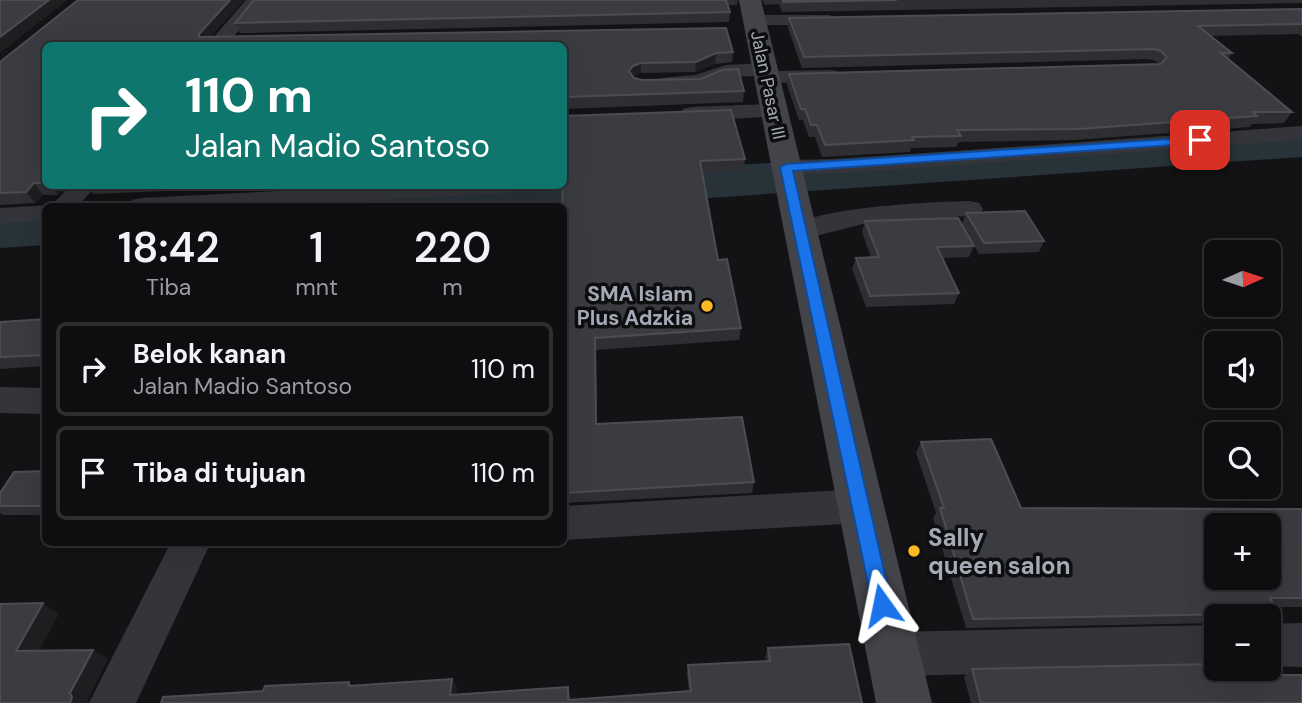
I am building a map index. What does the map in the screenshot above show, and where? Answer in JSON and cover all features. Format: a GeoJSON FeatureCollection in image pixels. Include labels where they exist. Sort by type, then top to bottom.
{"type":"FeatureCollection","features":[{"type":"Feature","properties":{"kind":"street"},"geometry":{"type":"LineString","coordinates":[[219,42],[254,0]]}},
{"type":"Feature","properties":{"kind":"street"},"geometry":{"type":"LineString","coordinates":[[750,20],[850,20]]}},
{"type":"Feature","properties":{"kind":"street","name":"Jalan Pasar III"},"geometry":{"type":"LineString","coordinates":[[750,20],[766,73],[904,703]]}},
{"type":"Feature","properties":{"kind":"street"},"geometry":{"type":"LineString","coordinates":[[236,42],[246,41]]}},
{"type":"Feature","properties":{"kind":"street"},"geometry":{"type":"LineString","coordinates":[[642,82],[700,81],[716,72],[848,75]]}},
{"type":"Feature","properties":{"kind":"street"},"geometry":{"type":"LineString","coordinates":[[669,115],[774,111]]}},
{"type":"Feature","properties":{"kind":"street"},"geometry":{"type":"LineString","coordinates":[[792,195],[1302,133]]}},
{"type":"Feature","properties":{"kind":"street"},"geometry":{"type":"LineString","coordinates":[[67,203],[80,189]]}},
{"type":"Feature","properties":{"kind":"street"},"geometry":{"type":"LineString","coordinates":[[196,203],[454,189]]}},
{"type":"Feature","properties":{"kind":"street"},"geometry":{"type":"LineString","coordinates":[[792,195],[839,219],[902,211],[970,209]]}},
{"type":"Feature","properties":{"kind":"street"},"geometry":{"type":"LineString","coordinates":[[0,216],[42,212]]}},
{"type":"Feature","properties":{"kind":"street"},"geometry":{"type":"LineString","coordinates":[[0,400],[42,401]]}},
{"type":"Feature","properties":{"kind":"street"},"geometry":{"type":"LineString","coordinates":[[567,523],[860,506]]}},
{"type":"Feature","properties":{"kind":"street"},"geometry":{"type":"LineString","coordinates":[[112,703],[190,546]]}},
{"type":"Feature","properties":{"kind":"street"},"geometry":{"type":"LineString","coordinates":[[1281,645],[1302,645]]}},
{"type":"Feature","properties":{"kind":"street"},"geometry":{"type":"LineString","coordinates":[[892,654],[1204,647]]}},
{"type":"Feature","properties":{"kind":"building"},"geometry":{"type":"Polygon","coordinates":[[[0,0],[49,0],[0,37],[0,0]]]}},
{"type":"Feature","properties":{"kind":"building"},"geometry":{"type":"Polygon","coordinates":[[[78,0],[230,0],[199,37],[726,28],[733,52],[716,53],[696,62],[641,63],[629,71],[634,78],[642,80],[701,79],[722,70],[738,69],[744,91],[567,97],[567,42],[42,42],[42,183],[34,183],[26,192],[0,193],[0,62],[78,0]]]}},
{"type":"Feature","properties":{"kind":"building"},"geometry":{"type":"Polygon","coordinates":[[[254,0],[726,0],[730,12],[235,23],[254,0]]]}},
{"type":"Feature","properties":{"kind":"building"},"geometry":{"type":"Polygon","coordinates":[[[783,0],[897,0],[783,2],[783,0]]]}},
{"type":"Feature","properties":{"kind":"building"},"geometry":{"type":"Polygon","coordinates":[[[1302,9],[1302,24],[1198,26],[1232,53],[1221,53],[1292,112],[1253,112],[1257,116],[1079,129],[957,130],[961,136],[912,137],[914,140],[825,145],[817,125],[811,125],[805,109],[801,109],[789,74],[1161,64],[1167,57],[1154,49],[804,57],[789,18],[1302,9]]]}},
{"type":"Feature","properties":{"kind":"building"},"geometry":{"type":"Polygon","coordinates":[[[731,110],[745,159],[700,161],[718,260],[727,259],[741,328],[595,338],[596,424],[742,417],[754,482],[567,493],[567,203],[562,203],[563,189],[567,189],[567,116],[731,110]]]}},
{"type":"Feature","properties":{"kind":"building"},"geometry":{"type":"Polygon","coordinates":[[[1025,211],[1044,241],[984,243],[966,213],[1025,211]]]}},
{"type":"Feature","properties":{"kind":"building"},"geometry":{"type":"Polygon","coordinates":[[[958,218],[974,246],[937,247],[959,293],[870,296],[856,258],[879,257],[865,221],[958,218]]]}},
{"type":"Feature","properties":{"kind":"building"},"geometry":{"type":"Polygon","coordinates":[[[42,319],[42,355],[0,357],[0,322],[42,319]]]}},
{"type":"Feature","properties":{"kind":"building"},"geometry":{"type":"Polygon","coordinates":[[[991,439],[1021,508],[1302,509],[1302,598],[1270,598],[1273,604],[1204,604],[1204,615],[973,619],[940,508],[944,508],[921,442],[991,439]]]}},
{"type":"Feature","properties":{"kind":"building"},"geometry":{"type":"Polygon","coordinates":[[[42,471],[42,506],[0,506],[0,493],[14,472],[42,471]]]}},
{"type":"Feature","properties":{"kind":"building"},"geometry":{"type":"Polygon","coordinates":[[[43,603],[16,651],[93,650],[70,693],[70,703],[0,703],[0,604],[43,603]]]}},
{"type":"Feature","properties":{"kind":"building"},"geometry":{"type":"Polygon","coordinates":[[[849,644],[862,703],[161,703],[163,697],[263,691],[265,686],[349,682],[348,686],[452,679],[450,695],[568,687],[568,700],[691,691],[688,665],[770,661],[768,648],[849,644]]]}},
{"type":"Feature","properties":{"kind":"building"},"geometry":{"type":"Polygon","coordinates":[[[1204,664],[1204,681],[1281,681],[1281,675],[1302,675],[1302,703],[981,703],[972,669],[1204,664]]]}},
{"type":"Feature","properties":{"kind":"waterway"},"geometry":{"type":"LineString","coordinates":[[395,203],[1302,143]]}},
{"type":"Feature","properties":{"kind":"waterway"},"geometry":{"type":"LineString","coordinates":[[0,231],[42,228]]}},
{"type":"Feature","properties":{"kind":"place","name":"SMA Islam Plus Adzkia"},"geometry":{"type":"Point","coordinates":[707,306]}},
{"type":"Feature","properties":{"kind":"place","name":"Sally queen salon"},"geometry":{"type":"Point","coordinates":[914,551]}},
{"type":"Feature","properties":{"kind":"route"},"geometry":{"type":"LineString","coordinates":[[882,605],[786,167],[847,166],[1200,140]]}}]}
